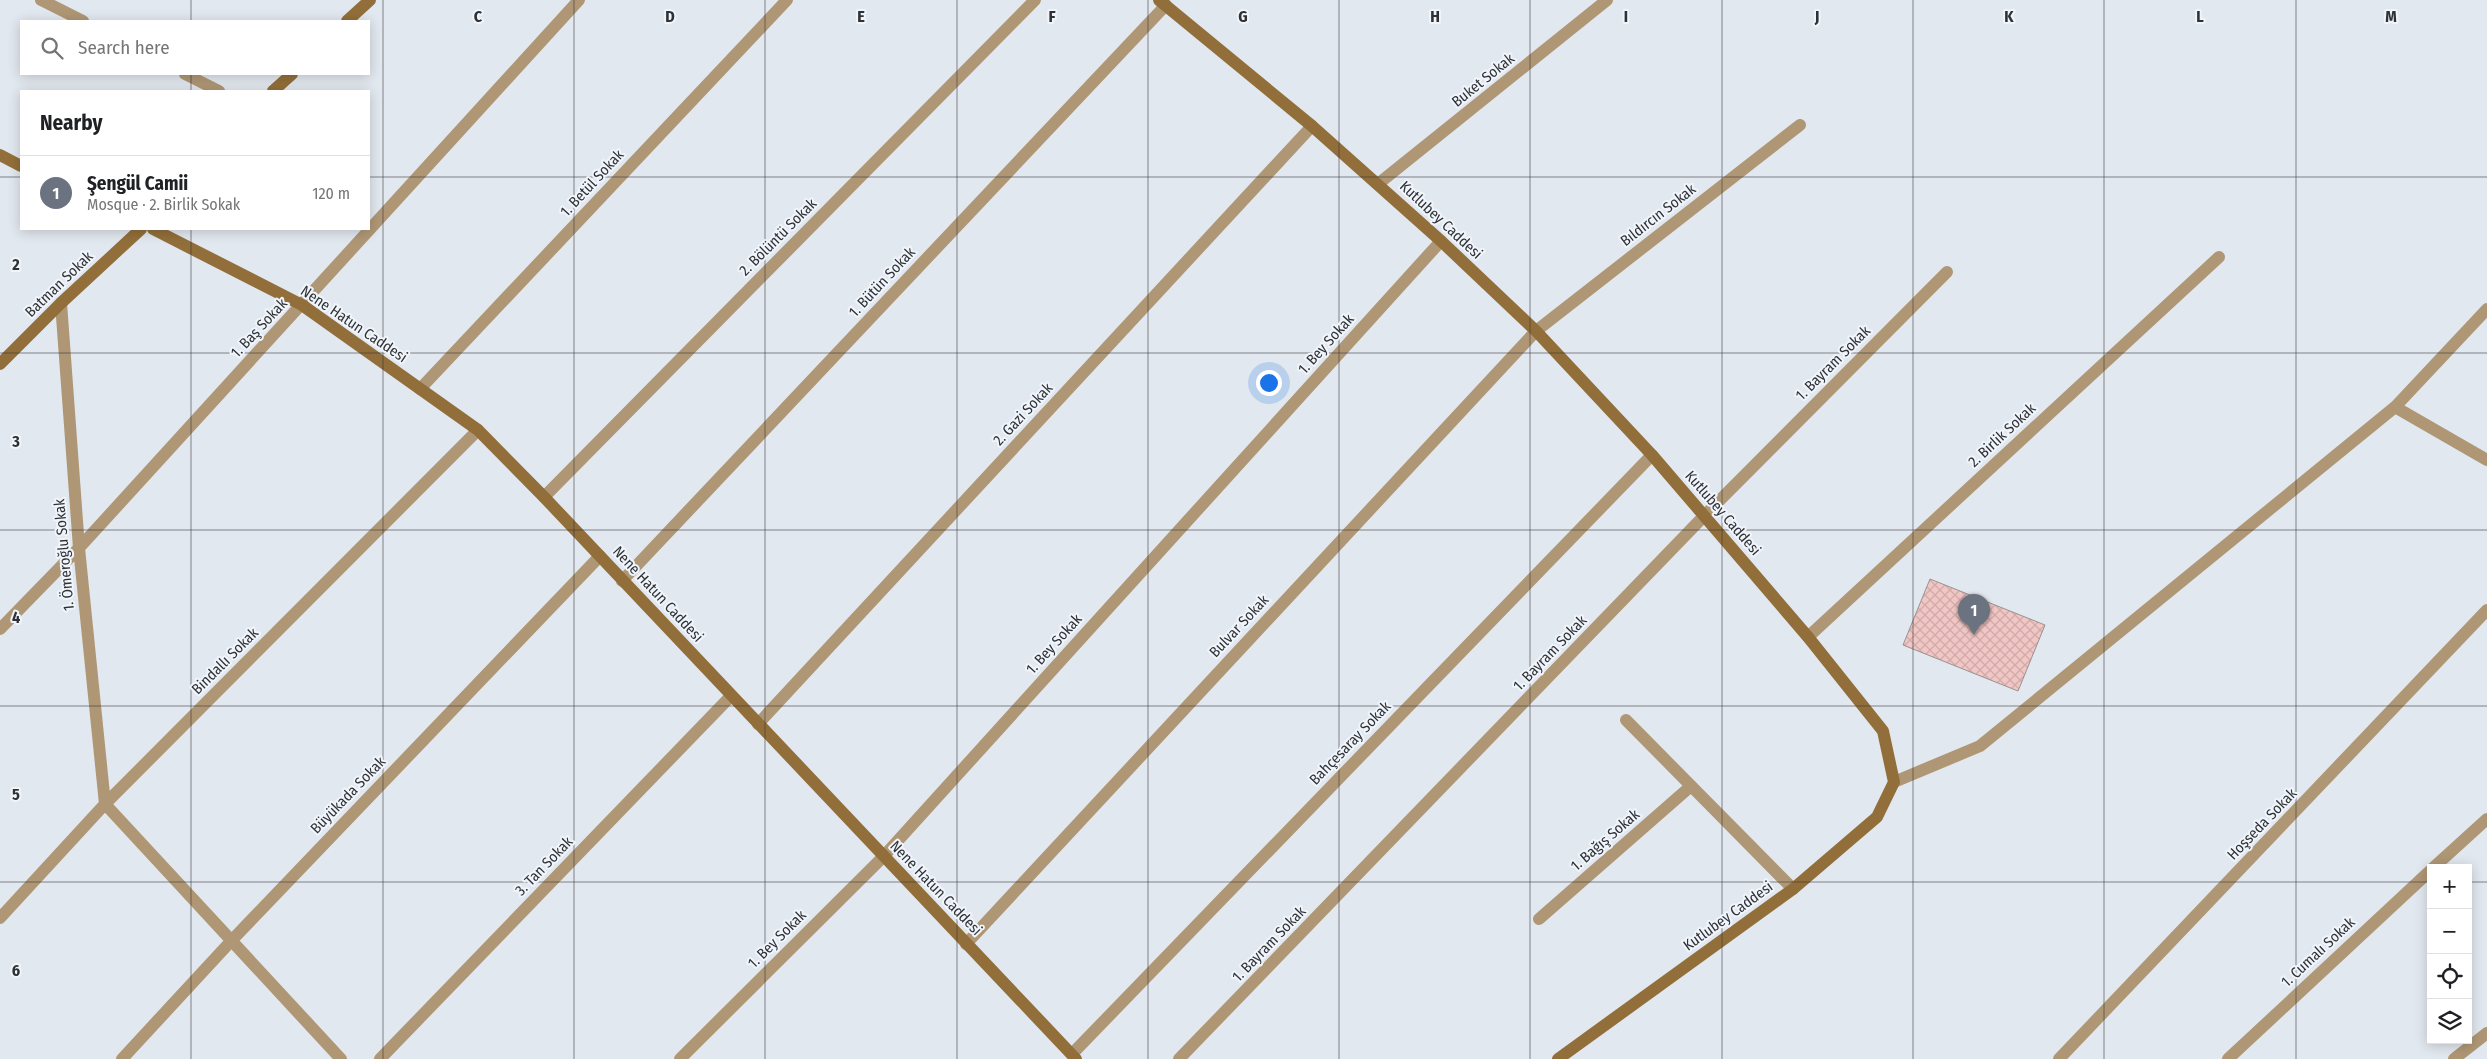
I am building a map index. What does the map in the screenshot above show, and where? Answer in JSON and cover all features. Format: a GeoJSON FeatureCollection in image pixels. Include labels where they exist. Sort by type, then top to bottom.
{"type":"FeatureCollection","features":[{"type":"Feature","properties":{"kind":"street"},"geometry":{"type":"LineString","coordinates":[[42,0],[81,20]]}},
{"type":"Feature","properties":{"kind":"street"},"geometry":{"type":"LineString","coordinates":[[348,20],[370,0]]}},
{"type":"Feature","properties":{"kind":"street","name":"1. Baş Sokak"},"geometry":{"type":"LineString","coordinates":[[0,629],[79,548],[579,0]]}},
{"type":"Feature","properties":{"kind":"street","name":"1. Betül Sokak"},"geometry":{"type":"LineString","coordinates":[[420,389],[787,0]]}},
{"type":"Feature","properties":{"kind":"street","name":"2. Bölüntü Sokak"},"geometry":{"type":"LineString","coordinates":[[544,496],[1035,0]]}},
{"type":"Feature","properties":{"kind":"street","name":"Buket Sokak"},"geometry":{"type":"LineString","coordinates":[[1378,184],[1607,0]]}},
{"type":"Feature","properties":{"kind":"street","name":"Kutlubey Caddesi"},"geometry":{"type":"LineString","coordinates":[[1162,3],[1312,126],[1441,241],[1536,331],[1652,455],[1808,637],[1883,731],[1894,782],[1877,817],[1792,889],[1558,1059]]}},
{"type":"Feature","properties":{"kind":"street","name":"1. Bütün Sokak"},"geometry":{"type":"LineString","coordinates":[[622,581],[1162,3]]}},
{"type":"Feature","properties":{"kind":"street"},"geometry":{"type":"LineString","coordinates":[[187,75],[217,90]]}},
{"type":"Feature","properties":{"kind":"street"},"geometry":{"type":"LineString","coordinates":[[274,90],[291,75]]}},
{"type":"Feature","properties":{"kind":"street","name":"Bıldırcın Sokak"},"geometry":{"type":"LineString","coordinates":[[1536,331],[1800,125]]}},
{"type":"Feature","properties":{"kind":"street","name":"2. Gazi Sokak"},"geometry":{"type":"LineString","coordinates":[[758,724],[1312,126]]}},
{"type":"Feature","properties":{"kind":"street"},"geometry":{"type":"LineString","coordinates":[[0,155],[20,165]]}},
{"type":"Feature","properties":{"kind":"street","name":"Batman Sokak"},"geometry":{"type":"LineString","coordinates":[[0,364],[61,303],[140,230]]}},
{"type":"Feature","properties":{"kind":"street","name":"Nene Hatun Caddesi"},"geometry":{"type":"LineString","coordinates":[[155,230],[302,305],[478,430],[544,496],[883,857],[1074,1056]]}},
{"type":"Feature","properties":{"kind":"street","name":"1. Bey Sokak"},"geometry":{"type":"LineString","coordinates":[[680,1059],[883,857],[1441,241]]}},
{"type":"Feature","properties":{"kind":"street","name":"2. Birlik Sokak"},"geometry":{"type":"LineString","coordinates":[[1808,637],[2219,257]]}},
{"type":"Feature","properties":{"kind":"street","name":"1. Bayram Sokak"},"geometry":{"type":"LineString","coordinates":[[1179,1059],[1456,775],[1704,516],[1947,272]]}},
{"type":"Feature","properties":{"kind":"street","name":"1. Ömeroğlu Sokak"},"geometry":{"type":"LineString","coordinates":[[61,303],[79,548],[105,804]]}},
{"type":"Feature","properties":{"kind":"street"},"geometry":{"type":"LineString","coordinates":[[1894,782],[1980,746],[2395,407],[2487,309]]}},
{"type":"Feature","properties":{"kind":"street","name":"Bulvar Sokak"},"geometry":{"type":"LineString","coordinates":[[966,944],[1536,331]]}},
{"type":"Feature","properties":{"kind":"street"},"geometry":{"type":"LineString","coordinates":[[2395,407],[2487,460]]}},
{"type":"Feature","properties":{"kind":"street","name":"Bindallı Sokak"},"geometry":{"type":"LineString","coordinates":[[0,918],[105,804],[478,430]]}},
{"type":"Feature","properties":{"kind":"street","name":"Bahçesaray Sokak"},"geometry":{"type":"LineString","coordinates":[[1074,1056],[1652,455]]}},
{"type":"Feature","properties":{"kind":"street","name":"Büyükada Sokak"},"geometry":{"type":"LineString","coordinates":[[122,1059],[232,939],[600,556]]}},
{"type":"Feature","properties":{"kind":"street","name":"Hoşseda Sokak"},"geometry":{"type":"LineString","coordinates":[[2059,1059],[2487,610]]}},
{"type":"Feature","properties":{"kind":"street","name":"3. Tan Sokak"},"geometry":{"type":"LineString","coordinates":[[380,1059],[731,696]]}},
{"type":"Feature","properties":{"kind":"street"},"geometry":{"type":"LineString","coordinates":[[1626,720],[1792,889]]}},
{"type":"Feature","properties":{"kind":"street","name":"1. Bağış Sokak"},"geometry":{"type":"LineString","coordinates":[[1539,919],[1692,786]]}},
{"type":"Feature","properties":{"kind":"street"},"geometry":{"type":"LineString","coordinates":[[105,804],[342,1059]]}},
{"type":"Feature","properties":{"kind":"street","name":"1. Cumalı Sokak"},"geometry":{"type":"LineString","coordinates":[[2438,864],[2487,819]]}},
{"type":"Feature","properties":{"kind":"street","name":"1. Cumalı Sokak"},"geometry":{"type":"LineString","coordinates":[[2228,1059],[2427,874]]}},
{"type":"Feature","properties":{"kind":"street"},"geometry":{"type":"LineString","coordinates":[[2454,1059],[2487,1033]]}},
{"type":"Feature","properties":{"kind":"building"},"geometry":{"type":"Polygon","coordinates":[[[1930,579],[2045,625],[2018,691],[1903,645],[1930,579]]]}},
{"type":"Feature","properties":{"kind":"place","name":"Şengül Camii"},"geometry":{"type":"Point","coordinates":[1974,635]}}]}
